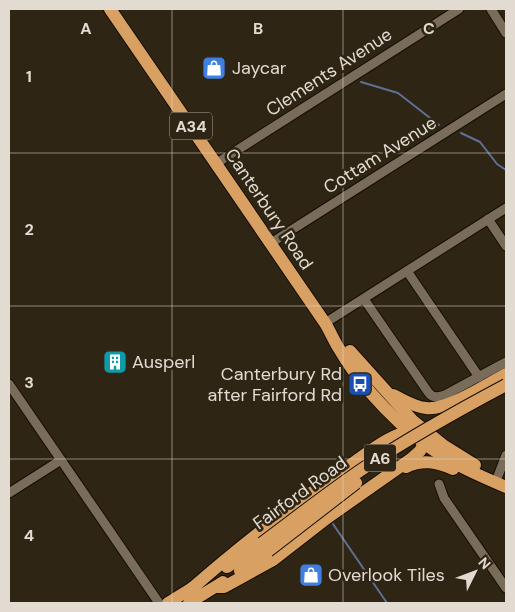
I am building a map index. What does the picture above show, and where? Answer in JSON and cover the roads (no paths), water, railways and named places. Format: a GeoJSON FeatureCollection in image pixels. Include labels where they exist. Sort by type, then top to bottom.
{"type":"FeatureCollection","features":[{"type":"Feature","properties":{"kind":"highway","name":"Canterbury Road"},"geometry":{"type":"LineString","coordinates":[[110,9],[328,327],[338,347],[374,396],[408,431],[426,436],[502,478]]}},
{"type":"Feature","properties":{"kind":"highway","name":"Canterbury Road"},"geometry":{"type":"LineString","coordinates":[[328,327],[426,436],[456,464],[506,487]]}},
{"type":"Feature","properties":{"kind":"highway"},"geometry":{"type":"LineString","coordinates":[[385,390],[412,404],[426,408],[442,406],[506,374]]}},
{"type":"Feature","properties":{"kind":"highway","name":"Fairford Road"},"geometry":{"type":"LineString","coordinates":[[189,603],[216,587],[331,491],[385,454],[506,385]]}},
{"type":"Feature","properties":{"kind":"highway","name":"Fairford Road"},"geometry":{"type":"LineString","coordinates":[[168,603],[265,547],[385,463],[444,427],[506,394]]}},
{"type":"Feature","properties":{"kind":"highway"},"geometry":{"type":"LineString","coordinates":[[366,454],[390,430],[392,425],[389,412]]}},
{"type":"Feature","properties":{"kind":"highway"},"geometry":{"type":"LineString","coordinates":[[190,590],[284,512],[366,454],[397,435],[408,431]]}},
{"type":"Feature","properties":{"kind":"highway","name":"A6"},"geometry":{"type":"LineString","coordinates":[[216,587],[224,587],[273,560],[327,518],[414,457],[426,436]]}},
{"type":"Feature","properties":{"kind":"highway","name":"A6"},"geometry":{"type":"LineString","coordinates":[[392,473],[411,464],[427,462],[438,464],[468,476],[482,475]]}},
{"type":"Feature","properties":{"kind":"street","name":"Clements Avenue"},"geometry":{"type":"LineString","coordinates":[[217,163],[459,9]]}},
{"type":"Feature","properties":{"kind":"street"},"geometry":{"type":"LineString","coordinates":[[491,9],[506,33]]}},
{"type":"Feature","properties":{"kind":"street","name":"Cottam Avenue"},"geometry":{"type":"LineString","coordinates":[[271,243],[506,94]]}},
{"type":"Feature","properties":{"kind":"street"},"geometry":{"type":"LineString","coordinates":[[328,327],[364,299],[506,208]]}},
{"type":"Feature","properties":{"kind":"street"},"geometry":{"type":"LineString","coordinates":[[488,219],[506,246]]}},
{"type":"Feature","properties":{"kind":"street"},"geometry":{"type":"LineString","coordinates":[[407,271],[479,377]]}},
{"type":"Feature","properties":{"kind":"street"},"geometry":{"type":"LineString","coordinates":[[364,299],[428,392],[433,396],[441,397],[506,362]]}},
{"type":"Feature","properties":{"kind":"street"},"geometry":{"type":"LineString","coordinates":[[9,384],[160,603]]}},
{"type":"Feature","properties":{"kind":"street"},"geometry":{"type":"LineString","coordinates":[[502,478],[506,455]]}},
{"type":"Feature","properties":{"kind":"street"},"geometry":{"type":"LineString","coordinates":[[9,493],[61,460]]}},
{"type":"Feature","properties":{"kind":"street"},"geometry":{"type":"LineString","coordinates":[[439,484],[447,502],[506,588]]}},
{"type":"Feature","properties":{"kind":"waterway"},"geometry":{"type":"LineString","coordinates":[[361,82],[398,93],[439,125]]}},
{"type":"Feature","properties":{"kind":"waterway"},"geometry":{"type":"LineString","coordinates":[[461,133],[480,142],[497,164],[506,170]]}},
{"type":"Feature","properties":{"kind":"waterway"},"geometry":{"type":"LineString","coordinates":[[333,524],[387,603]]}},
{"type":"Feature","properties":{"kind":"place","name":"Jaycar"},"geometry":{"type":"Point","coordinates":[214,68]}},
{"type":"Feature","properties":{"kind":"place","name":"Ausperl"},"geometry":{"type":"Point","coordinates":[115,362]}},
{"type":"Feature","properties":{"kind":"place","name":"Canterbury Rd after Fairford Rd"},"geometry":{"type":"Point","coordinates":[360,384]}},
{"type":"Feature","properties":{"kind":"place","name":"Overlook Tiles"},"geometry":{"type":"Point","coordinates":[311,575]}}]}
